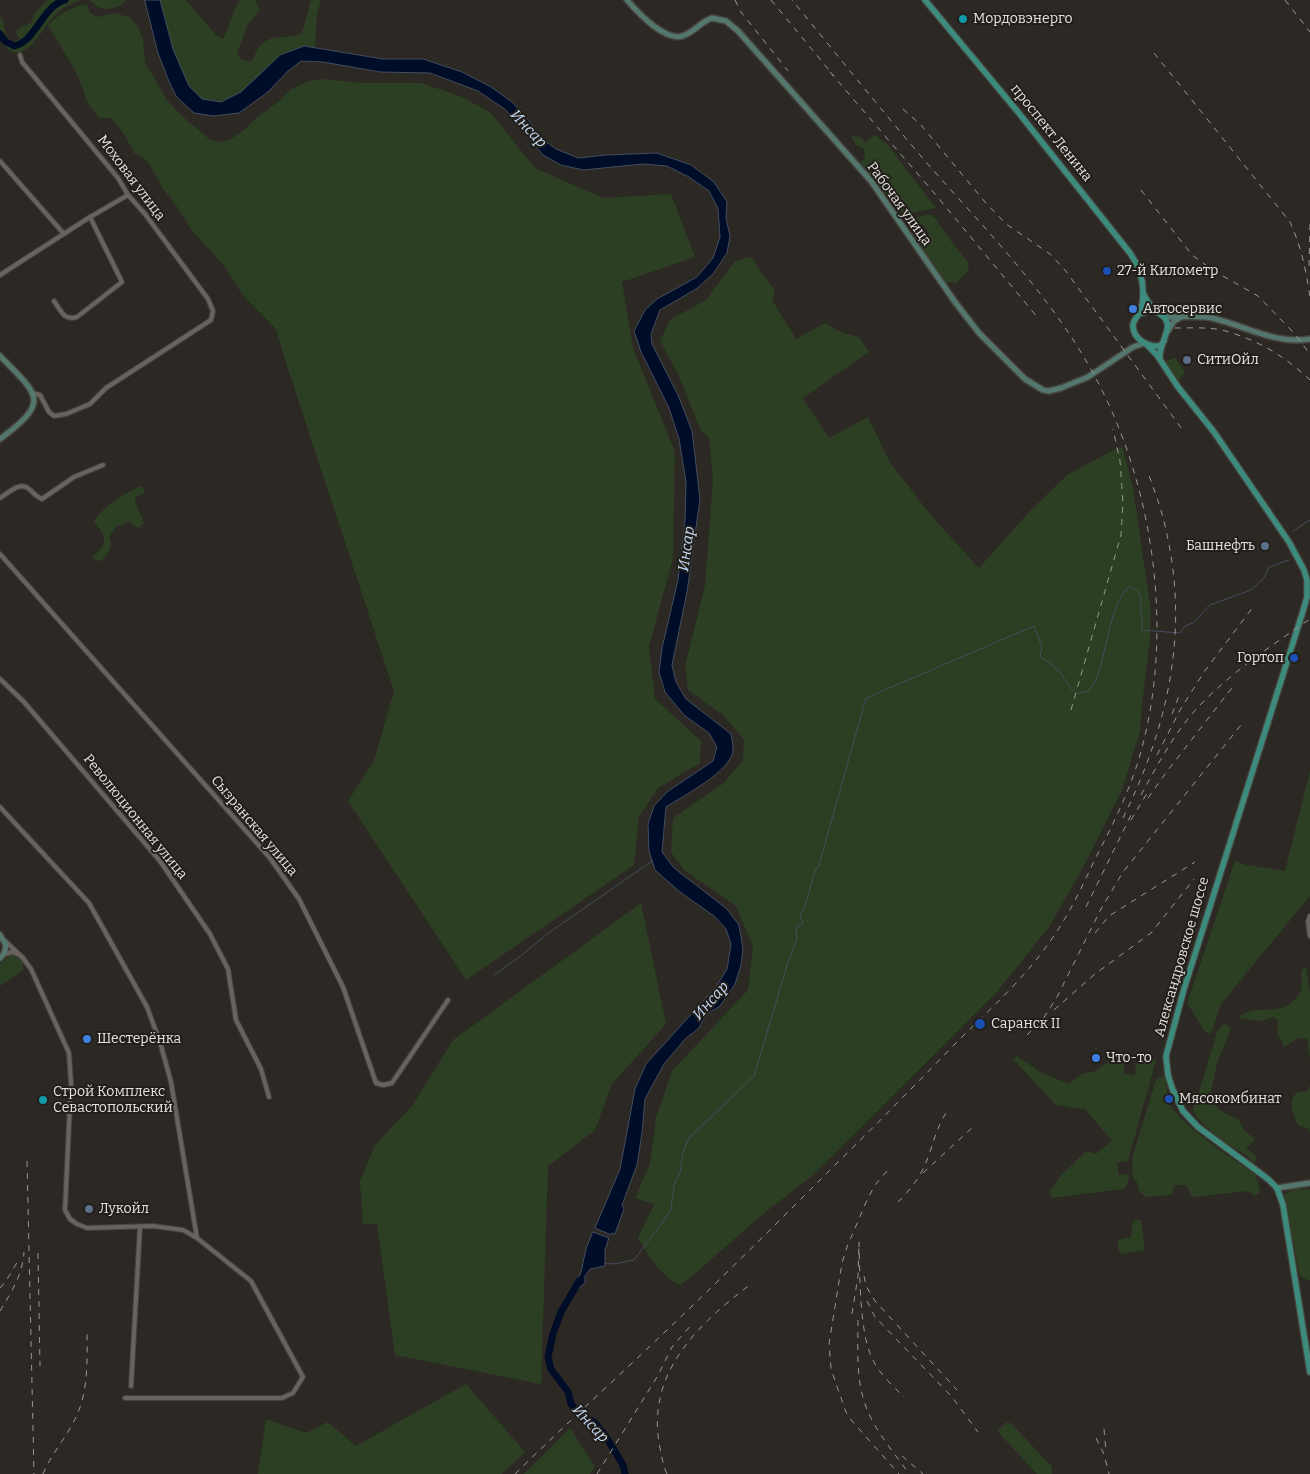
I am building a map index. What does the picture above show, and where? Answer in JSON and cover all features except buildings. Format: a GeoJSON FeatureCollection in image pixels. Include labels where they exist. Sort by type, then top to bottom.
{"type":"FeatureCollection","features":[{"type":"Feature","properties":{"kind":"main road","name":"проспект Ленина"},"geometry":{"type":"LineString","coordinates":[[925,0],[1018,112],[1130,253],[1140,270],[1142,290]]}},
{"type":"Feature","properties":{"kind":"main road"},"geometry":{"type":"LineString","coordinates":[[1142,290],[1148,302],[1167,321],[1168,331],[1160,350],[1160,360]]}},
{"type":"Feature","properties":{"kind":"main road"},"geometry":{"type":"LineString","coordinates":[[1142,290],[1141,307],[1133,326],[1135,334],[1160,360]]}},
{"type":"Feature","properties":{"kind":"main road"},"geometry":{"type":"LineString","coordinates":[[1139,314],[1147,310],[1159,313]]}},
{"type":"Feature","properties":{"kind":"main road"},"geometry":{"type":"LineString","coordinates":[[1146,344],[1157,346],[1164,341]]}},
{"type":"Feature","properties":{"kind":"main road","name":"Александровское шоссе"},"geometry":{"type":"LineString","coordinates":[[1160,360],[1178,387],[1222,444],[1296,554],[1304,570],[1307,588],[1307,597],[1184,989],[1166,1056],[1168,1075],[1175,1096],[1189,1119],[1268,1179],[1276,1188],[1283,1206],[1310,1372]]}},
{"type":"Feature","properties":{"kind":"street","name":"Рабочая улица"},"geometry":{"type":"LineString","coordinates":[[627,0],[642,16],[670,36],[683,36],[712,18],[721,19],[732,26],[871,181],[955,302],[979,333],[1030,384],[1049,391],[1061,388],[1097,372],[1133,347]]}},
{"type":"Feature","properties":{"kind":"street","name":"Моховая улица"},"geometry":{"type":"LineString","coordinates":[[20,55],[22,62],[118,178],[128,195],[145,214],[208,299],[212,310],[210,320],[106,388],[90,404],[66,414],[54,416],[49,412],[40,395],[32,393]]}},
{"type":"Feature","properties":{"kind":"street"},"geometry":{"type":"LineString","coordinates":[[0,161],[64,234]]}},
{"type":"Feature","properties":{"kind":"street"},"geometry":{"type":"LineString","coordinates":[[0,275],[128,195]]}},
{"type":"Feature","properties":{"kind":"street"},"geometry":{"type":"LineString","coordinates":[[54,301],[66,318],[70,319],[77,317],[122,282],[90,217]]}},
{"type":"Feature","properties":{"kind":"street"},"geometry":{"type":"LineString","coordinates":[[1159,313],[1169,317],[1210,317],[1279,338],[1294,340],[1310,339]]}},
{"type":"Feature","properties":{"kind":"street"},"geometry":{"type":"LineString","coordinates":[[1168,331],[1174,321],[1181,317]]}},
{"type":"Feature","properties":{"kind":"street"},"geometry":{"type":"LineString","coordinates":[[1133,347],[1136,342],[1135,334]]}},
{"type":"Feature","properties":{"kind":"street"},"geometry":{"type":"LineString","coordinates":[[1133,347],[1146,344]]}},
{"type":"Feature","properties":{"kind":"street"},"geometry":{"type":"LineString","coordinates":[[0,356],[25,382],[32,393],[34,405],[24,420],[0,439]]}},
{"type":"Feature","properties":{"kind":"street"},"geometry":{"type":"LineString","coordinates":[[0,498],[16,487],[22,486],[27,487],[37,497],[42,499],[74,477],[103,465]]}},
{"type":"Feature","properties":{"kind":"street","name":"Сызранская улица"},"geometry":{"type":"LineString","coordinates":[[0,554],[270,858],[299,899],[343,987],[376,1083],[384,1086],[392,1083],[448,1000]]}},
{"type":"Feature","properties":{"kind":"street","name":"Революционная улица"},"geometry":{"type":"LineString","coordinates":[[0,679],[24,702],[160,861],[210,934],[228,968],[236,1020],[261,1069],[269,1097]]}},
{"type":"Feature","properties":{"kind":"street"},"geometry":{"type":"LineString","coordinates":[[0,807],[89,903],[147,1008],[160,1042],[171,1082],[197,1238]]}},
{"type":"Feature","properties":{"kind":"street"},"geometry":{"type":"LineString","coordinates":[[1310,916],[1308,922],[1310,936]]}},
{"type":"Feature","properties":{"kind":"street"},"geometry":{"type":"LineString","coordinates":[[0,935],[31,969],[70,1052],[65,1210],[70,1219],[87,1228],[154,1226],[183,1230],[197,1238],[251,1281],[304,1377],[293,1394],[282,1398],[125,1398]]}},
{"type":"Feature","properties":{"kind":"street"},"geometry":{"type":"LineString","coordinates":[[2,956],[6,949],[5,941]]}},
{"type":"Feature","properties":{"kind":"street"},"geometry":{"type":"LineString","coordinates":[[2,956],[13,952],[19,954]]}},
{"type":"Feature","properties":{"kind":"street"},"geometry":{"type":"LineString","coordinates":[[1276,1188],[1310,1183]]}},
{"type":"Feature","properties":{"kind":"street"},"geometry":{"type":"LineString","coordinates":[[130,1386],[140,1227]]}},
{"type":"Feature","properties":{"kind":"green space"},"geometry":{"type":"Polygon","coordinates":[[[47,0],[81,0],[57,13],[29,47],[15,52],[8,49],[5,46],[0,30],[0,16],[6,36],[13,42],[20,39],[15,31],[31,23],[35,13],[47,0]]]}},
{"type":"Feature","properties":{"kind":"green space"},"geometry":{"type":"Polygon","coordinates":[[[87,0],[127,0],[117,7],[105,9],[87,0]]]}},
{"type":"Feature","properties":{"kind":"green space"},"geometry":{"type":"Polygon","coordinates":[[[160,0],[186,0],[216,35],[223,39],[240,0],[255,0],[260,10],[248,24],[237,53],[241,59],[251,62],[265,41],[302,33],[311,0],[321,0],[317,13],[315,48],[304,46],[280,55],[241,92],[221,102],[202,99],[189,86],[173,49],[160,0]]]}},
{"type":"Feature","properties":{"kind":"green space"},"geometry":{"type":"Polygon","coordinates":[[[87,4],[90,13],[98,17],[114,13],[129,17],[138,27],[143,40],[145,62],[167,100],[209,139],[218,142],[231,139],[277,103],[291,89],[309,81],[323,79],[362,83],[421,83],[460,96],[490,112],[535,168],[603,198],[671,194],[695,257],[622,282],[633,348],[675,452],[673,558],[649,647],[655,699],[701,741],[700,763],[658,788],[639,817],[634,865],[466,980],[348,801],[374,761],[394,691],[276,329],[242,294],[225,267],[190,228],[146,160],[134,153],[126,137],[112,118],[100,118],[89,103],[75,70],[48,25],[57,17],[75,7],[87,4]]]}},
{"type":"Feature","properties":{"kind":"green space"},"geometry":{"type":"Polygon","coordinates":[[[875,135],[887,144],[936,208],[906,214],[896,210],[858,162],[865,160],[864,149],[856,145],[851,136],[860,137],[865,142],[875,135]]]}},
{"type":"Feature","properties":{"kind":"green space"},"geometry":{"type":"Polygon","coordinates":[[[929,214],[935,218],[969,263],[968,271],[956,283],[944,282],[916,242],[924,239],[929,234],[925,227],[915,218],[929,214]]]}},
{"type":"Feature","properties":{"kind":"green space"},"geometry":{"type":"Polygon","coordinates":[[[751,257],[775,291],[772,300],[796,339],[825,323],[843,333],[859,337],[869,352],[803,398],[829,438],[868,417],[889,461],[933,518],[979,568],[1030,511],[1067,475],[1122,447],[1133,488],[1151,611],[1150,638],[1140,731],[1122,790],[1086,862],[1049,927],[996,993],[812,1176],[758,1218],[680,1285],[661,1271],[638,1238],[654,1204],[635,1198],[650,1164],[656,1118],[672,1071],[748,990],[753,946],[736,906],[684,870],[671,852],[673,818],[724,783],[743,760],[744,740],[723,715],[688,690],[685,667],[705,586],[713,480],[709,437],[701,431],[678,374],[660,341],[670,320],[706,300],[735,261],[751,257]]]}},
{"type":"Feature","properties":{"kind":"green space"},"geometry":{"type":"Polygon","coordinates":[[[1175,358],[1184,370],[1179,380],[1175,378],[1166,361],[1175,358]]]}},
{"type":"Feature","properties":{"kind":"green space"},"geometry":{"type":"Polygon","coordinates":[[[141,486],[145,490],[143,494],[135,497],[135,501],[144,523],[140,528],[130,522],[118,525],[109,536],[111,547],[108,552],[101,561],[94,560],[93,556],[103,545],[104,539],[94,521],[109,504],[141,486]]]}},
{"type":"Feature","properties":{"kind":"green space"},"geometry":{"type":"Polygon","coordinates":[[[1310,771],[1310,896],[1221,1004],[1211,1034],[1205,1032],[1187,1003],[1235,861],[1246,865],[1285,871],[1310,771]]]}},
{"type":"Feature","properties":{"kind":"green space"},"geometry":{"type":"Polygon","coordinates":[[[641,903],[666,1024],[612,1084],[595,1130],[548,1166],[541,1384],[395,1355],[377,1224],[363,1224],[360,1181],[375,1145],[412,1106],[453,1040],[641,903]]]}},
{"type":"Feature","properties":{"kind":"green space"},"geometry":{"type":"Polygon","coordinates":[[[10,955],[14,955],[23,962],[23,970],[0,986],[0,964],[10,955]]]}},
{"type":"Feature","properties":{"kind":"green space"},"geometry":{"type":"Polygon","coordinates":[[[1306,966],[1310,995],[1310,1060],[1307,1038],[1297,1039],[1284,1047],[1277,1032],[1278,1020],[1274,1017],[1261,1021],[1238,1018],[1252,1011],[1282,1008],[1289,1005],[1301,991],[1302,970],[1306,966]]]}},
{"type":"Feature","properties":{"kind":"green space"},"geometry":{"type":"Polygon","coordinates":[[[1225,1023],[1231,1029],[1217,1063],[1209,1101],[1226,1114],[1238,1119],[1245,1131],[1255,1139],[1246,1149],[1253,1153],[1257,1159],[1253,1163],[1209,1129],[1193,1111],[1218,1029],[1225,1023]]]}},
{"type":"Feature","properties":{"kind":"green space"},"geometry":{"type":"Polygon","coordinates":[[[1017,1056],[1040,1072],[1069,1084],[1083,1073],[1093,1072],[1114,1058],[1124,1061],[1124,1074],[1135,1075],[1136,1064],[1156,1060],[1128,1161],[1117,1163],[1119,1175],[1129,1174],[1128,1184],[1123,1189],[1051,1198],[1049,1193],[1061,1175],[1086,1151],[1096,1154],[1112,1141],[1085,1109],[1056,1105],[1013,1059],[1017,1056]]]}},
{"type":"Feature","properties":{"kind":"green space"},"geometry":{"type":"Polygon","coordinates":[[[1165,1076],[1170,1103],[1184,1121],[1208,1142],[1256,1175],[1260,1192],[1255,1196],[1248,1191],[1192,1197],[1186,1185],[1175,1185],[1171,1195],[1146,1197],[1139,1191],[1137,1182],[1133,1179],[1132,1158],[1156,1080],[1165,1076]]]}},
{"type":"Feature","properties":{"kind":"green space"},"geometry":{"type":"Polygon","coordinates":[[[1310,1086],[1310,1133],[1309,1129],[1298,1125],[1293,1113],[1292,1101],[1296,1093],[1307,1091],[1310,1086]]]}},
{"type":"Feature","properties":{"kind":"green space"},"geometry":{"type":"Polygon","coordinates":[[[1294,1189],[1310,1189],[1310,1281],[1300,1276],[1284,1195],[1294,1189]]]}},
{"type":"Feature","properties":{"kind":"green space"},"geometry":{"type":"Polygon","coordinates":[[[1141,1220],[1145,1250],[1122,1254],[1118,1249],[1118,1240],[1131,1237],[1133,1221],[1141,1220]]]}},
{"type":"Feature","properties":{"kind":"green space"},"geometry":{"type":"Polygon","coordinates":[[[466,1384],[525,1452],[502,1474],[258,1474],[266,1419],[306,1433],[328,1422],[356,1446],[466,1384]]]}},
{"type":"Feature","properties":{"kind":"green space"},"geometry":{"type":"Polygon","coordinates":[[[1007,1422],[1012,1424],[1052,1467],[1052,1474],[1037,1474],[997,1431],[1007,1422]]]}},
{"type":"Feature","properties":{"kind":"green space"},"geometry":{"type":"Polygon","coordinates":[[[570,1428],[595,1466],[590,1474],[524,1474],[570,1428]]]}},
{"type":"Feature","properties":{"kind":"water"},"geometry":{"type":"Polygon","coordinates":[[[145,0],[160,0],[173,49],[189,86],[202,99],[221,102],[241,92],[280,55],[304,46],[383,59],[423,59],[462,72],[491,87],[512,102],[531,123],[541,138],[556,149],[578,158],[657,153],[691,165],[714,182],[727,202],[726,218],[730,236],[727,253],[713,274],[696,289],[660,310],[651,334],[652,344],[678,395],[692,431],[700,499],[687,592],[672,665],[676,682],[686,699],[731,734],[733,750],[731,758],[716,774],[666,807],[662,852],[674,868],[727,909],[739,925],[743,949],[741,965],[735,984],[720,1006],[707,1014],[698,1029],[686,1038],[664,1064],[645,1099],[637,1165],[622,1205],[624,1209],[615,1234],[612,1233],[611,1235],[595,1228],[620,1169],[635,1089],[646,1064],[716,987],[727,969],[731,944],[726,929],[714,916],[680,892],[655,870],[649,851],[648,824],[654,806],[667,792],[713,761],[717,747],[709,733],[684,715],[665,692],[659,672],[662,648],[678,580],[685,520],[686,482],[679,439],[669,408],[641,352],[634,331],[645,310],[657,299],[697,277],[713,258],[720,237],[718,208],[709,191],[689,177],[667,166],[643,164],[583,170],[561,165],[543,155],[506,110],[478,91],[430,73],[380,72],[323,62],[301,61],[287,72],[268,92],[239,113],[213,116],[194,113],[176,96],[168,79],[158,53],[145,0]]]}},
{"type":"Feature","properties":{"kind":"water"},"geometry":{"type":"Polygon","coordinates":[[[593,1232],[609,1238],[605,1250],[605,1266],[590,1269],[585,1276],[585,1283],[576,1290],[573,1288],[581,1272],[586,1249],[593,1232]]]}},
{"type":"Feature","properties":{"kind":"waterway"},"geometry":{"type":"LineString","coordinates":[[0,34],[5,41],[14,46],[22,43],[34,31],[50,9],[65,0]]}},
{"type":"Feature","properties":{"kind":"waterway"},"geometry":{"type":"LineString","coordinates":[[1293,531],[1310,520]]}},
{"type":"Feature","properties":{"kind":"waterway"},"geometry":{"type":"LineString","coordinates":[[1078,693],[1087,692],[1095,681],[1100,669],[1117,604],[1130,586],[1138,592],[1141,598],[1141,630],[1180,633],[1184,627],[1194,622],[1210,605],[1251,590],[1264,578],[1269,567],[1289,560]]}},
{"type":"Feature","properties":{"kind":"waterway"},"geometry":{"type":"LineString","coordinates":[[605,1263],[614,1264],[634,1260],[671,1209],[674,1185],[680,1173],[683,1152],[689,1138],[754,1076],[788,962],[797,939],[796,928],[803,923],[800,914],[804,909],[815,871],[819,865],[866,698],[1034,626],[1042,647],[1040,657],[1062,675],[1073,691]]}},
{"type":"Feature","properties":{"kind":"waterway"},"geometry":{"type":"LineString","coordinates":[[494,975],[547,934],[652,861]]}},
{"type":"Feature","properties":{"kind":"waterway","name":"Инсар"},"geometry":{"type":"LineString","coordinates":[[579,1281],[561,1312],[553,1334],[548,1357],[551,1369],[568,1392],[571,1404],[581,1416],[594,1422],[605,1435],[623,1465],[625,1474]]}},
{"type":"Feature","properties":{"kind":"railway"},"geometry":{"type":"LineString","coordinates":[[735,0],[741,12],[788,71]]}},
{"type":"Feature","properties":{"kind":"railway"},"geometry":{"type":"LineString","coordinates":[[771,0],[834,76]]}},
{"type":"Feature","properties":{"kind":"railway"},"geometry":{"type":"LineString","coordinates":[[515,1474],[744,1256],[1019,980],[1041,954],[1069,911],[1123,801],[1140,756],[1153,694],[1157,648],[1152,552],[1143,505],[1130,459],[1113,415],[1093,373],[1059,319],[1019,267],[897,128],[792,0]]}},
{"type":"Feature","properties":{"kind":"railway"},"geometry":{"type":"LineString","coordinates":[[1285,0],[1310,32]]}},
{"type":"Feature","properties":{"kind":"railway"},"geometry":{"type":"LineString","coordinates":[[1154,53],[1290,222],[1303,258],[1310,297]]}},
{"type":"Feature","properties":{"kind":"railway"},"geometry":{"type":"LineString","coordinates":[[830,72],[1038,318]]}},
{"type":"Feature","properties":{"kind":"railway"},"geometry":{"type":"LineString","coordinates":[[903,109],[921,125],[985,202],[1006,224],[1050,254],[1065,270],[1182,429]]}},
{"type":"Feature","properties":{"kind":"railway"},"geometry":{"type":"LineString","coordinates":[[1141,190],[1192,255],[1214,271],[1258,296],[1293,332],[1310,354]]}},
{"type":"Feature","properties":{"kind":"railway"},"geometry":{"type":"LineString","coordinates":[[1309,266],[1310,223]]}},
{"type":"Feature","properties":{"kind":"railway"},"geometry":{"type":"LineString","coordinates":[[1175,328],[1216,329],[1247,338],[1280,356],[1310,380]]}},
{"type":"Feature","properties":{"kind":"railway"},"geometry":{"type":"LineString","coordinates":[[1071,710],[1121,535],[1123,503],[1120,461],[1113,429]]}},
{"type":"Feature","properties":{"kind":"railway"},"geometry":{"type":"LineString","coordinates":[[1123,818],[1152,750],[1170,680],[1174,645],[1176,608],[1173,572],[1163,519],[1147,470]]}},
{"type":"Feature","properties":{"kind":"railway"},"geometry":{"type":"LineString","coordinates":[[1157,755],[1180,710],[1204,672],[1253,607]]}},
{"type":"Feature","properties":{"kind":"railway"},"geometry":{"type":"LineString","coordinates":[[1141,795],[1162,757],[1195,710],[1242,667],[1310,619]]}},
{"type":"Feature","properties":{"kind":"railway"},"geometry":{"type":"LineString","coordinates":[[1148,798],[1235,684]]}},
{"type":"Feature","properties":{"kind":"railway"},"geometry":{"type":"LineString","coordinates":[[1172,714],[1179,696]]}},
{"type":"Feature","properties":{"kind":"railway"},"geometry":{"type":"LineString","coordinates":[[1027,1035],[1043,1019],[1057,997],[1101,909],[1123,872],[1241,725]]}},
{"type":"Feature","properties":{"kind":"railway"},"geometry":{"type":"LineString","coordinates":[[1131,820],[1149,790]]}},
{"type":"Feature","properties":{"kind":"railway"},"geometry":{"type":"LineString","coordinates":[[1086,907],[1132,813]]}},
{"type":"Feature","properties":{"kind":"railway"},"geometry":{"type":"LineString","coordinates":[[1095,933],[1109,916],[1195,862]]}},
{"type":"Feature","properties":{"kind":"railway"},"geometry":{"type":"LineString","coordinates":[[1054,1010],[1095,974],[1151,933],[1194,879]]}},
{"type":"Feature","properties":{"kind":"railway"},"geometry":{"type":"LineString","coordinates":[[898,1202],[922,1172],[937,1131],[948,1110]]}},
{"type":"Feature","properties":{"kind":"railway"},"geometry":{"type":"LineString","coordinates":[[923,1173],[974,1126]]}},
{"type":"Feature","properties":{"kind":"railway"},"geometry":{"type":"LineString","coordinates":[[27,1161],[34,1474]]}},
{"type":"Feature","properties":{"kind":"railway"},"geometry":{"type":"LineString","coordinates":[[887,1171],[875,1185],[867,1200],[847,1247],[842,1263],[829,1344],[831,1368],[846,1412],[899,1474]]}},
{"type":"Feature","properties":{"kind":"railway"},"geometry":{"type":"LineString","coordinates":[[852,1314],[858,1276],[859,1242],[862,1318],[868,1347],[878,1369],[904,1397]]}},
{"type":"Feature","properties":{"kind":"railway"},"geometry":{"type":"LineString","coordinates":[[0,1311],[19,1276],[24,1252]]}},
{"type":"Feature","properties":{"kind":"railway"},"geometry":{"type":"LineString","coordinates":[[38,1253],[40,1366]]}},
{"type":"Feature","properties":{"kind":"railway"},"geometry":{"type":"LineString","coordinates":[[0,1288],[18,1261]]}},
{"type":"Feature","properties":{"kind":"railway"},"geometry":{"type":"LineString","coordinates":[[864,1276],[866,1286],[875,1301],[957,1390]]}},
{"type":"Feature","properties":{"kind":"railway"},"geometry":{"type":"LineString","coordinates":[[667,1474],[660,1448],[657,1421],[660,1397],[668,1374],[695,1334],[751,1284]]}},
{"type":"Feature","properties":{"kind":"railway"},"geometry":{"type":"LineString","coordinates":[[867,1301],[875,1317],[952,1397],[978,1432]]}},
{"type":"Feature","properties":{"kind":"railway"},"geometry":{"type":"LineString","coordinates":[[858,1320],[858,1369],[865,1405],[878,1431],[909,1474]]}},
{"type":"Feature","properties":{"kind":"railway"},"geometry":{"type":"LineString","coordinates":[[597,1474],[657,1377],[672,1347],[693,1323]]}},
{"type":"Feature","properties":{"kind":"railway"},"geometry":{"type":"LineString","coordinates":[[43,1474],[80,1407],[86,1374],[87,1329]]}},
{"type":"Feature","properties":{"kind":"railway"},"geometry":{"type":"LineString","coordinates":[[1104,1429],[1106,1452]]}},
{"type":"Feature","properties":{"kind":"railway"},"geometry":{"type":"LineString","coordinates":[[1096,1438],[1104,1454],[1109,1474]]}},
{"type":"Feature","properties":{"kind":"railway"},"geometry":{"type":"LineString","coordinates":[[902,1456],[923,1474]]}},
{"type":"Feature","properties":{"kind":"place","name":"Мордовэнерго"},"geometry":{"type":"Point","coordinates":[963,19]}},
{"type":"Feature","properties":{"kind":"place","name":"27-й Километр"},"geometry":{"type":"Point","coordinates":[1107,271]}},
{"type":"Feature","properties":{"kind":"place","name":"Автосервис"},"geometry":{"type":"Point","coordinates":[1133,309]}},
{"type":"Feature","properties":{"kind":"place","name":"СитиОйл"},"geometry":{"type":"Point","coordinates":[1187,360]}},
{"type":"Feature","properties":{"kind":"place","name":"Башнефть"},"geometry":{"type":"Point","coordinates":[1265,546]}},
{"type":"Feature","properties":{"kind":"place","name":"Гортоп"},"geometry":{"type":"Point","coordinates":[1294,658]}},
{"type":"Feature","properties":{"kind":"place","name":"Саранск II"},"geometry":{"type":"Point","coordinates":[980,1024]}},
{"type":"Feature","properties":{"kind":"place","name":"Шестерёнка"},"geometry":{"type":"Point","coordinates":[87,1039]}},
{"type":"Feature","properties":{"kind":"place","name":"Что-то"},"geometry":{"type":"Point","coordinates":[1096,1058]}},
{"type":"Feature","properties":{"kind":"place","name":"Мясокомбинат"},"geometry":{"type":"Point","coordinates":[1169,1099]}},
{"type":"Feature","properties":{"kind":"place","name":"Строй Комплекс Севастопольский"},"geometry":{"type":"Point","coordinates":[43,1100]}},
{"type":"Feature","properties":{"kind":"place","name":"Лукойл"},"geometry":{"type":"Point","coordinates":[89,1209]}}]}
